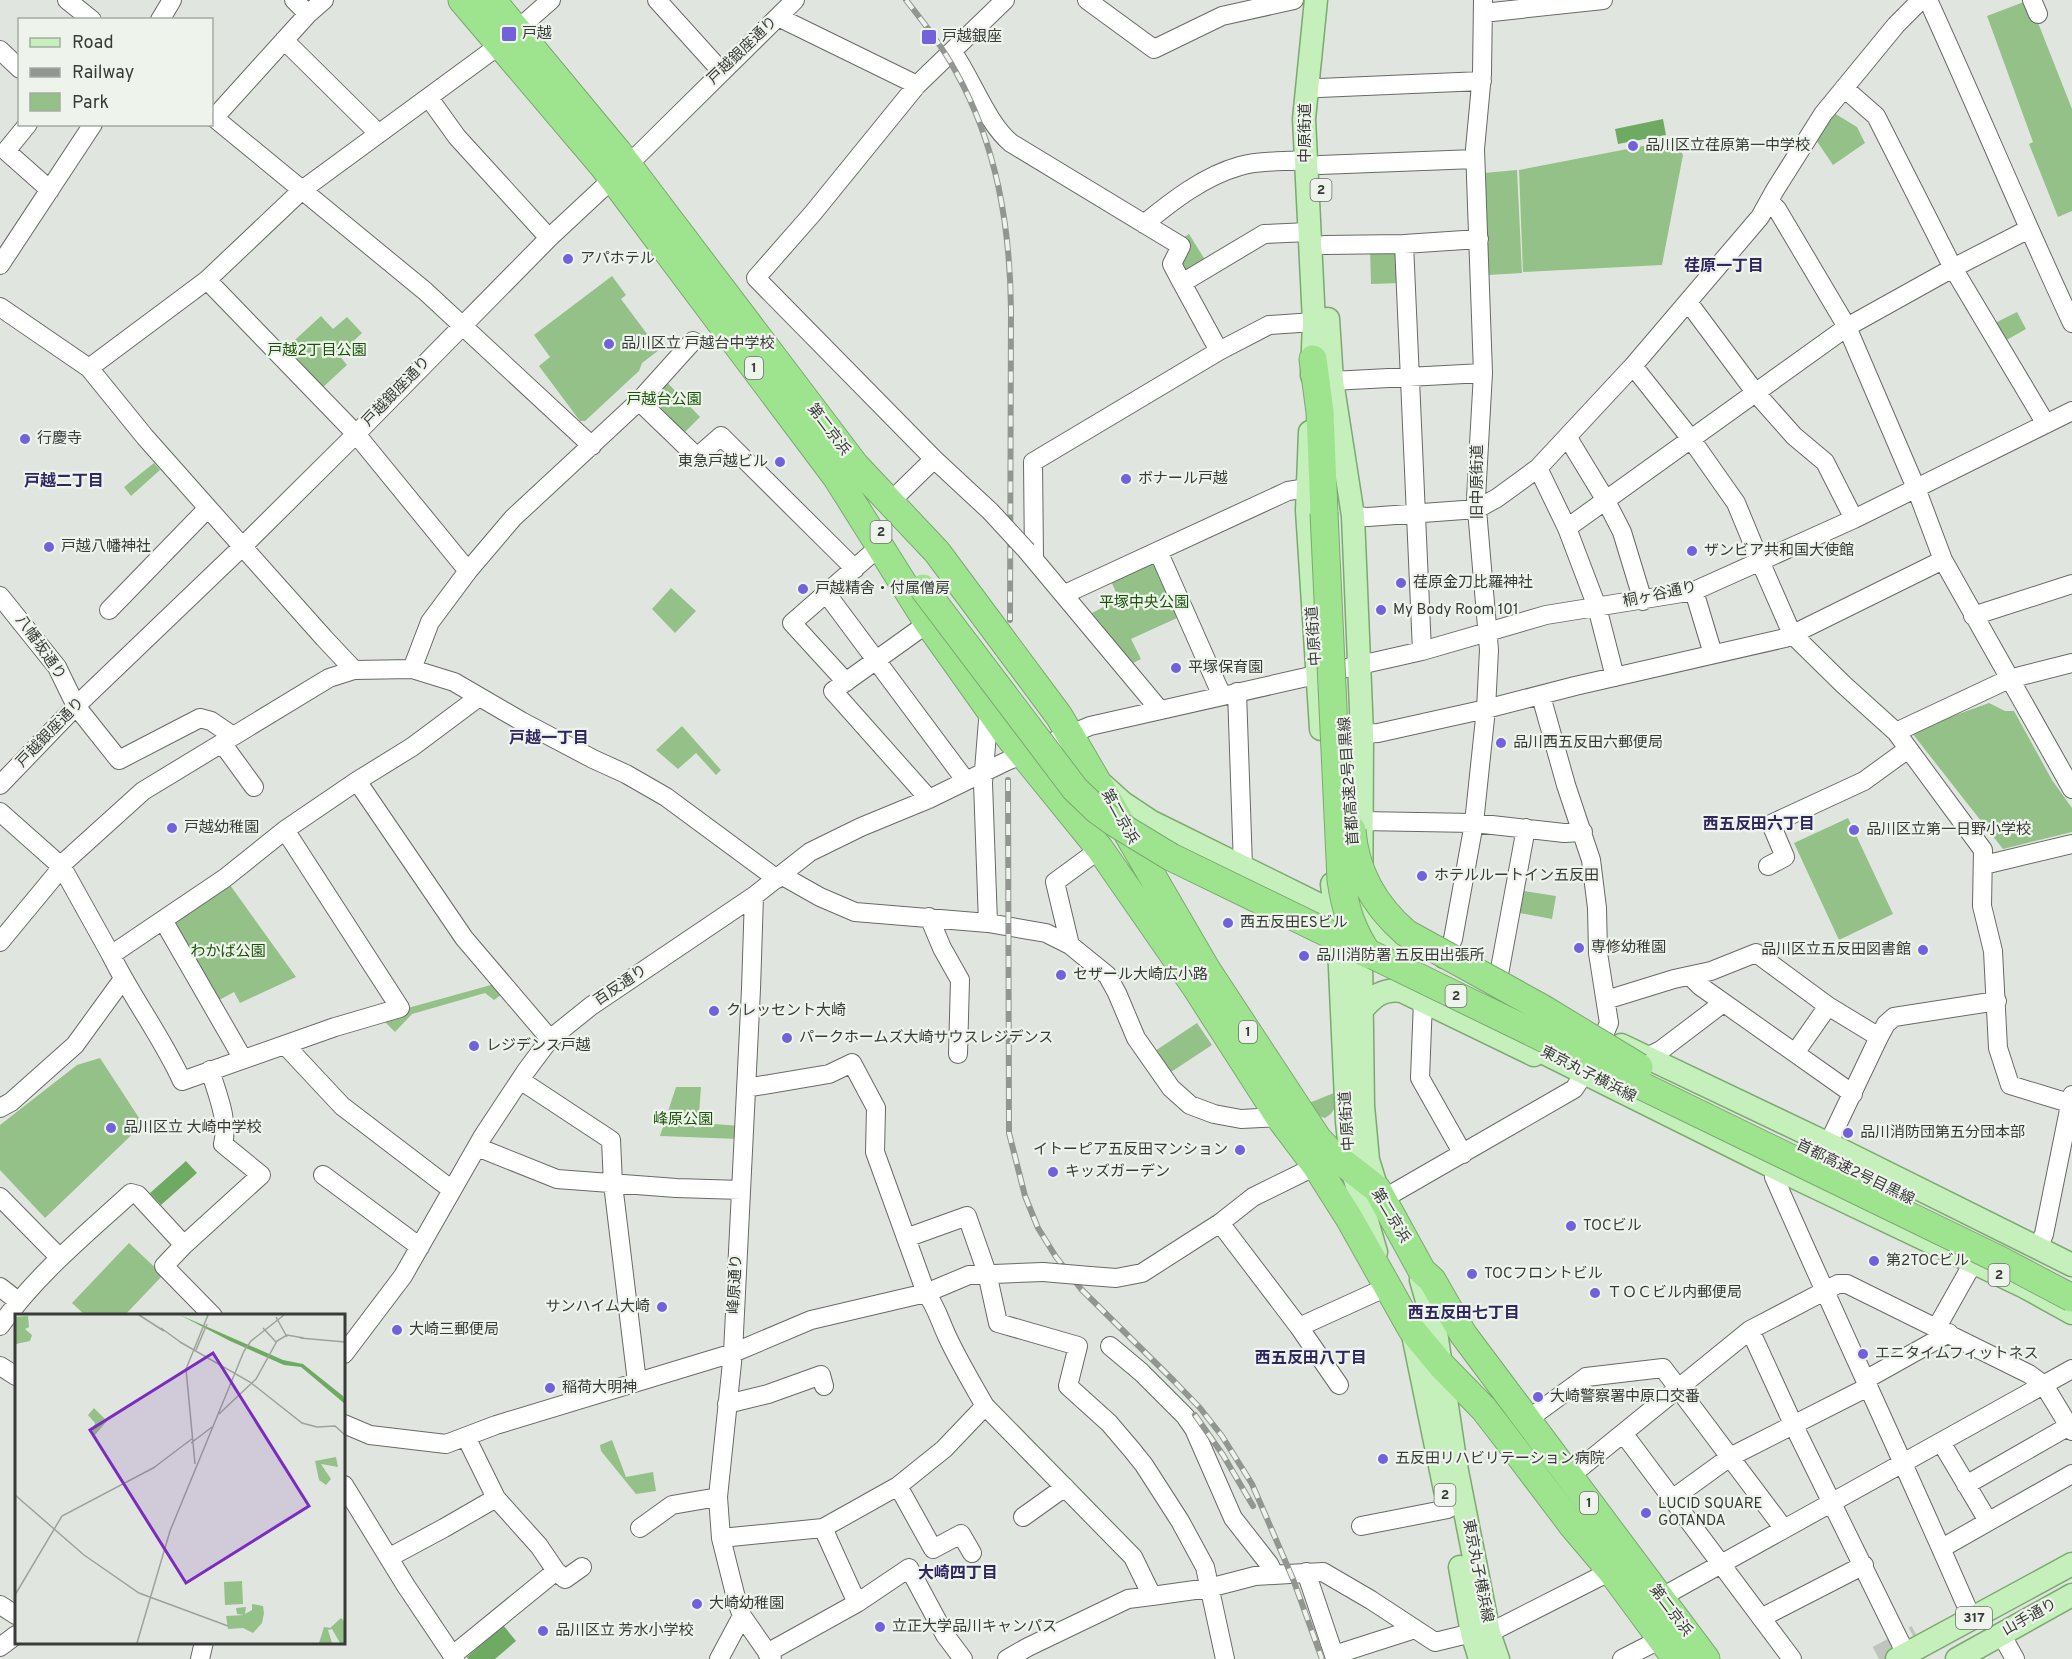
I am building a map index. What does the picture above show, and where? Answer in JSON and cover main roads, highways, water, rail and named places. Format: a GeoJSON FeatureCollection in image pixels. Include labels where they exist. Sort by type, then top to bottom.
{"type":"FeatureCollection","features":[{"type":"Feature","properties":{"kind":"highway","name":"第二京浜"},"geometry":{"type":"LineString","coordinates":[[462,0],[510,37],[620,172],[846,471],[879,547],[928,623],[1023,754],[1100,849],[1195,987],[1279,1117],[1316,1166],[1349,1218],[1412,1330],[1441,1365],[1484,1409],[1572,1525],[1611,1571],[1668,1649]]}},
{"type":"Feature","properties":{"kind":"highway","name":"第二京浜"},"geometry":{"type":"LineString","coordinates":[[492,0],[510,37]]}},
{"type":"Feature","properties":{"kind":"highway","name":"首都高速2号目黒線"},"geometry":{"type":"LineString","coordinates":[[1313,359],[1338,514],[1341,880],[1344,901],[1354,932],[1376,963],[1406,987],[1584,1074],[2002,1261],[2072,1298]]}},
{"type":"Feature","properties":{"kind":"highway","name":"首都高速2号目黒線"},"geometry":{"type":"LineString","coordinates":[[1332,381],[1332,440],[1338,514],[1353,837],[1360,868],[1369,888],[1388,916],[1415,938],[1643,1062]]}},
{"type":"Feature","properties":{"kind":"highway","name":"第二京浜"},"geometry":{"type":"LineString","coordinates":[[846,471],[890,502],[938,552],[1059,716],[1207,970],[1314,1132],[1332,1154],[1380,1194],[1422,1271],[1432,1280],[1463,1334],[1706,1659]]}},
{"type":"Feature","properties":{"kind":"highway","name":"首都高速2号目黒線"},"geometry":{"type":"LineString","coordinates":[[846,471],[929,584],[1061,772],[1097,810],[1133,835],[1171,857],[1777,1161]]}},
{"type":"Feature","properties":{"kind":"highway","name":"首都高速2号目黒線"},"geometry":{"type":"LineString","coordinates":[[929,584],[1074,763],[1107,797],[1128,813],[1188,847],[2069,1264]]}},
{"type":"Feature","properties":{"kind":"main road","name":"中原街道"},"geometry":{"type":"LineString","coordinates":[[1313,163],[1304,119],[1316,0]]}},
{"type":"Feature","properties":{"kind":"main road","name":"中原街道"},"geometry":{"type":"LineString","coordinates":[[1328,0],[1313,163],[1316,239],[1307,488],[1317,674],[1334,912],[1339,946],[1347,1122],[1352,1169],[1364,1215],[1376,1246],[1382,1278]]}},
{"type":"Feature","properties":{"kind":"main road","name":"中原街道"},"geometry":{"type":"LineString","coordinates":[[1316,239],[1332,381]]}},
{"type":"Feature","properties":{"kind":"main road","name":"中原街道"},"geometry":{"type":"LineString","coordinates":[[1338,514],[1360,665],[1362,734],[1360,957],[1363,1106],[1368,1160],[1380,1194]]}},
{"type":"Feature","properties":{"kind":"main road","name":"2"},"geometry":{"type":"LineString","coordinates":[[1098,780],[1123,803],[1150,821],[1334,912],[1497,985],[1603,1037],[1643,1062],[1828,1144],[2069,1264]]}},
{"type":"Feature","properties":{"kind":"main road","name":"東京丸子横浜線"},"geometry":{"type":"LineString","coordinates":[[1100,849],[1161,861],[1197,877],[1339,946],[1584,1074]]}},
{"type":"Feature","properties":{"kind":"main road","name":"2"},"geometry":{"type":"LineString","coordinates":[[1362,870],[1387,910],[1405,930],[1443,959]]}},
{"type":"Feature","properties":{"kind":"main road"},"geometry":{"type":"LineString","coordinates":[[1361,1011],[1372,998],[1385,990],[1402,991],[1563,1069],[1584,1074]]}},
{"type":"Feature","properties":{"kind":"main road"},"geometry":{"type":"LineString","coordinates":[[1314,1132],[1336,1133],[1342,1130],[1347,1122]]}},
{"type":"Feature","properties":{"kind":"main road","name":"2"},"geometry":{"type":"LineString","coordinates":[[1777,1161],[2072,1313]]}},
{"type":"Feature","properties":{"kind":"main road","name":"東京丸子横浜線"},"geometry":{"type":"LineString","coordinates":[[1422,1271],[1420,1280],[1436,1332],[1441,1365],[1480,1633],[1480,1659]]}},
{"type":"Feature","properties":{"kind":"main road","name":"東京丸子横浜線"},"geometry":{"type":"LineString","coordinates":[[1412,1330],[1448,1509],[1480,1633],[1498,1659]]}},
{"type":"Feature","properties":{"kind":"main road"},"geometry":{"type":"LineString","coordinates":[[1449,1419],[1455,1402],[1464,1400],[1482,1412],[1504,1435]]}},
{"type":"Feature","properties":{"kind":"main road","name":"山手通り"},"geometry":{"type":"LineString","coordinates":[[1901,1657],[2072,1564]]}},
{"type":"Feature","properties":{"kind":"main road","name":"山手通り"},"geometry":{"type":"LineString","coordinates":[[1957,1659],[2072,1595]]}},
{"type":"Feature","properties":{"kind":"tunnel"},"geometry":{"type":"LineString","coordinates":[[1879,1659],[1918,1638]]}},
{"type":"Feature","properties":{"kind":"railway"},"geometry":{"type":"LineString","coordinates":[[906,0],[945,53],[970,100],[982,129],[999,187],[1008,248],[1011,310],[1010,620]]}},
{"type":"Feature","properties":{"kind":"railway"},"geometry":{"type":"LineString","coordinates":[[1008,780],[1009,1133],[1025,1196],[1038,1228],[1056,1257],[1081,1289],[1200,1408],[1222,1436],[1252,1484],[1293,1579],[1322,1659]]}},
{"type":"Feature","properties":{"kind":"railway"},"geometry":{"type":"LineString","coordinates":[[1195,1415],[1223,1455],[1253,1506]]}},
{"type":"Feature","properties":{"kind":"place","name":"戸越"},"geometry":{"type":"Point","coordinates":[509,34]}},
{"type":"Feature","properties":{"kind":"place","name":"戸越銀座"},"geometry":{"type":"Point","coordinates":[929,37]}},
{"type":"Feature","properties":{"kind":"place","name":"品川区立荏原第一中学校"},"geometry":{"type":"Point","coordinates":[1633,146]}},
{"type":"Feature","properties":{"kind":"place","name":"アパホテル"},"geometry":{"type":"Point","coordinates":[568,259]}},
{"type":"Feature","properties":{"kind":"place","name":"品川区立 戸越台中学校"},"geometry":{"type":"Point","coordinates":[609,344]}},
{"type":"Feature","properties":{"kind":"place","name":"行慶寺"},"geometry":{"type":"Point","coordinates":[25,439]}},
{"type":"Feature","properties":{"kind":"place","name":"東急戸越ビル"},"geometry":{"type":"Point","coordinates":[780,462]}},
{"type":"Feature","properties":{"kind":"place","name":"ボナール戸越"},"geometry":{"type":"Point","coordinates":[1126,479]}},
{"type":"Feature","properties":{"kind":"place","name":"戸越八幡神社"},"geometry":{"type":"Point","coordinates":[49,547]}},
{"type":"Feature","properties":{"kind":"place","name":"ザンビア共和国大使館"},"geometry":{"type":"Point","coordinates":[1692,551]}},
{"type":"Feature","properties":{"kind":"place","name":"荏原金刀比羅神社"},"geometry":{"type":"Point","coordinates":[1401,583]}},
{"type":"Feature","properties":{"kind":"place","name":"戸越精舎・付属僧房"},"geometry":{"type":"Point","coordinates":[803,589]}},
{"type":"Feature","properties":{"kind":"place","name":"My Body Room 101"},"geometry":{"type":"Point","coordinates":[1381,610]}},
{"type":"Feature","properties":{"kind":"place","name":"平塚保育園"},"geometry":{"type":"Point","coordinates":[1176,668]}},
{"type":"Feature","properties":{"kind":"place","name":"品川西五反田六郵便局"},"geometry":{"type":"Point","coordinates":[1501,743]}},
{"type":"Feature","properties":{"kind":"place","name":"戸越幼稚園"},"geometry":{"type":"Point","coordinates":[172,828]}},
{"type":"Feature","properties":{"kind":"place","name":"品川区立第一日野小学校"},"geometry":{"type":"Point","coordinates":[1854,830]}},
{"type":"Feature","properties":{"kind":"place","name":"ホテルルートイン五反田"},"geometry":{"type":"Point","coordinates":[1422,876]}},
{"type":"Feature","properties":{"kind":"place","name":"西五反田ESビル"},"geometry":{"type":"Point","coordinates":[1228,923]}},
{"type":"Feature","properties":{"kind":"place","name":"専修幼稚園"},"geometry":{"type":"Point","coordinates":[1579,948]}},
{"type":"Feature","properties":{"kind":"place","name":"品川区立五反田図書館"},"geometry":{"type":"Point","coordinates":[1923,950]}},
{"type":"Feature","properties":{"kind":"place","name":"品川消防署 五反田出張所"},"geometry":{"type":"Point","coordinates":[1304,956]}},
{"type":"Feature","properties":{"kind":"place","name":"セザール大崎広小路"},"geometry":{"type":"Point","coordinates":[1061,975]}},
{"type":"Feature","properties":{"kind":"place","name":"クレッセント大崎"},"geometry":{"type":"Point","coordinates":[714,1011]}},
{"type":"Feature","properties":{"kind":"place","name":"パークホームズ大崎サウスレジデンス"},"geometry":{"type":"Point","coordinates":[787,1038]}},
{"type":"Feature","properties":{"kind":"place","name":"レジデンス戸越"},"geometry":{"type":"Point","coordinates":[474,1046]}},
{"type":"Feature","properties":{"kind":"place","name":"品川区立 大崎中学校"},"geometry":{"type":"Point","coordinates":[111,1128]}},
{"type":"Feature","properties":{"kind":"place","name":"品川消防団第五分団本部"},"geometry":{"type":"Point","coordinates":[1848,1133]}},
{"type":"Feature","properties":{"kind":"place","name":"イトーピア五反田マンション"},"geometry":{"type":"Point","coordinates":[1240,1150]}},
{"type":"Feature","properties":{"kind":"place","name":"キッズガーデン"},"geometry":{"type":"Point","coordinates":[1053,1172]}},
{"type":"Feature","properties":{"kind":"place","name":"TOCビル"},"geometry":{"type":"Point","coordinates":[1571,1226]}},
{"type":"Feature","properties":{"kind":"place","name":"第2TOCビル"},"geometry":{"type":"Point","coordinates":[1874,1261]}},
{"type":"Feature","properties":{"kind":"place","name":"TOCフロントビル"},"geometry":{"type":"Point","coordinates":[1472,1274]}},
{"type":"Feature","properties":{"kind":"place","name":"ＴＯＣビル内郵便局"},"geometry":{"type":"Point","coordinates":[1595,1293]}},
{"type":"Feature","properties":{"kind":"place","name":"サンハイム大崎"},"geometry":{"type":"Point","coordinates":[662,1307]}},
{"type":"Feature","properties":{"kind":"place","name":"大崎三郵便局"},"geometry":{"type":"Point","coordinates":[397,1330]}},
{"type":"Feature","properties":{"kind":"place","name":"エニタイムフィットネス"},"geometry":{"type":"Point","coordinates":[1863,1354]}},
{"type":"Feature","properties":{"kind":"place","name":"稲荷大明神"},"geometry":{"type":"Point","coordinates":[550,1388]}},
{"type":"Feature","properties":{"kind":"place","name":"大崎警察署中原口交番"},"geometry":{"type":"Point","coordinates":[1538,1397]}},
{"type":"Feature","properties":{"kind":"place","name":"五反田リハビリテーション病院"},"geometry":{"type":"Point","coordinates":[1383,1459]}},
{"type":"Feature","properties":{"kind":"place","name":"LUCID SQUARE GOTANDA"},"geometry":{"type":"Point","coordinates":[1646,1513]}},
{"type":"Feature","properties":{"kind":"place","name":"大崎幼稚園"},"geometry":{"type":"Point","coordinates":[697,1604]}},
{"type":"Feature","properties":{"kind":"place","name":"立正大学品川キャンパス"},"geometry":{"type":"Point","coordinates":[880,1627]}},
{"type":"Feature","properties":{"kind":"place","name":"品川区立 芳水小学校"},"geometry":{"type":"Point","coordinates":[543,1631]}},
{"type":"Feature","properties":{"kind":"district","name":"荏原一丁目"},"geometry":{"type":"Point","coordinates":[1724,267]}},
{"type":"Feature","properties":{"kind":"district","name":"戸越二丁目"},"geometry":{"type":"Point","coordinates":[64,482]}},
{"type":"Feature","properties":{"kind":"district","name":"戸越一丁目"},"geometry":{"type":"Point","coordinates":[549,739]}},
{"type":"Feature","properties":{"kind":"district","name":"西五反田六丁目"},"geometry":{"type":"Point","coordinates":[1759,825]}},
{"type":"Feature","properties":{"kind":"district","name":"西五反田七丁目"},"geometry":{"type":"Point","coordinates":[1464,1314]}},
{"type":"Feature","properties":{"kind":"district","name":"西五反田八丁目"},"geometry":{"type":"Point","coordinates":[1311,1359]}},
{"type":"Feature","properties":{"kind":"district","name":"大崎四丁目"},"geometry":{"type":"Point","coordinates":[958,1574]}},
{"type":"Feature","properties":{"kind":"park label","name":"戸越2丁目公園"},"geometry":{"type":"Point","coordinates":[317,351]}},
{"type":"Feature","properties":{"kind":"park label","name":"戸越台公園"},"geometry":{"type":"Point","coordinates":[664,400]}},
{"type":"Feature","properties":{"kind":"park label","name":"平塚中央公園"},"geometry":{"type":"Point","coordinates":[1144,603]}},
{"type":"Feature","properties":{"kind":"park label","name":"わかば公園"},"geometry":{"type":"Point","coordinates":[228,952]}},
{"type":"Feature","properties":{"kind":"park label","name":"峰原公園"},"geometry":{"type":"Point","coordinates":[683,1120]}}]}
